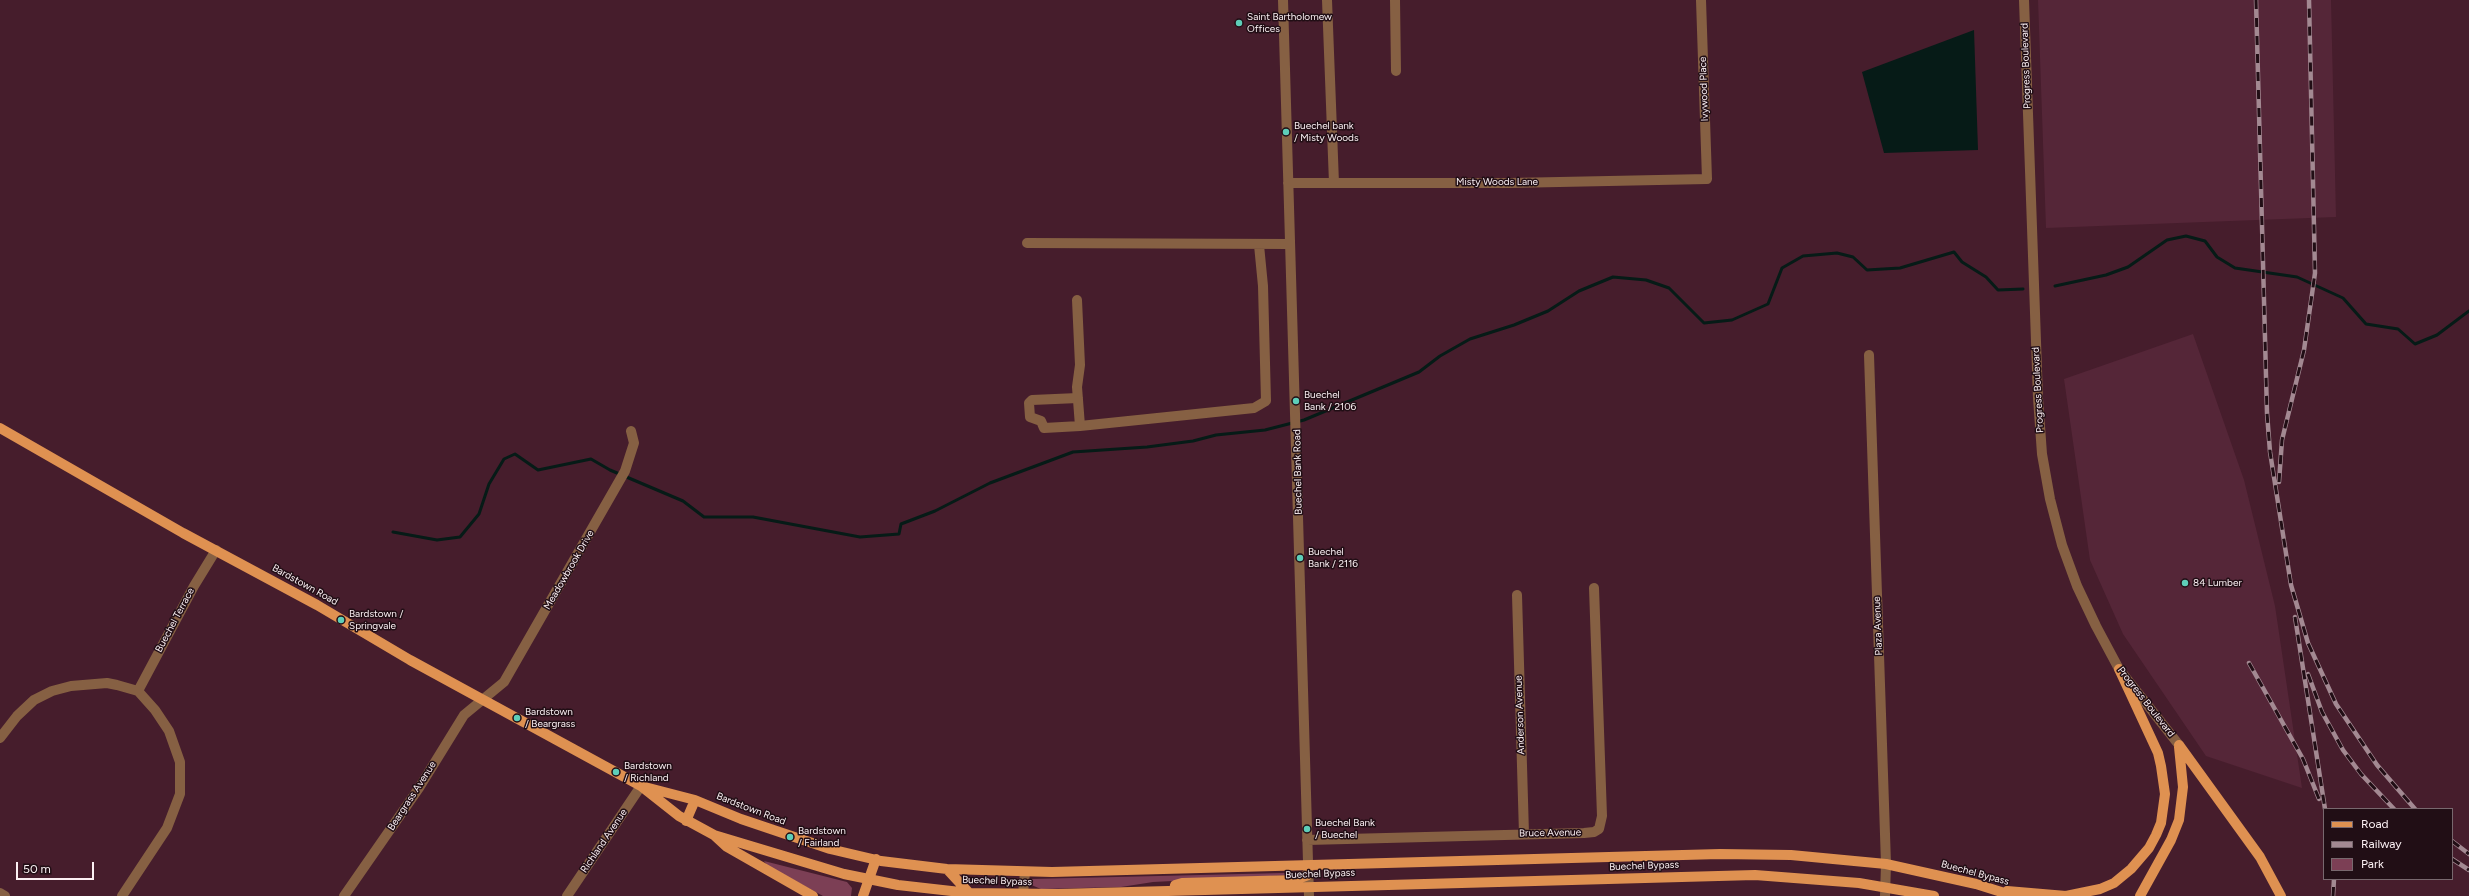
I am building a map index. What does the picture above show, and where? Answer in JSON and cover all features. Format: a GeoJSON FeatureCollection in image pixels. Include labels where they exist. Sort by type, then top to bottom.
{"type":"FeatureCollection","features":[{"type":"Feature","properties":{"kind":"main road","name":"Bardstown Road"},"geometry":{"type":"LineString","coordinates":[[0,428],[641,786],[686,820],[714,835],[727,847],[813,896]]}},
{"type":"Feature","properties":{"kind":"main road"},"geometry":{"type":"LineString","coordinates":[[1999,891],[2057,896],[2090,892],[2114,882],[2124,875],[2140,860],[2156,835],[2161,823],[2165,794],[2162,766],[2158,753],[2119,669]]}},
{"type":"Feature","properties":{"kind":"main road"},"geometry":{"type":"LineString","coordinates":[[2140,896],[2171,840],[2179,820],[2183,787],[2179,745]]}},
{"type":"Feature","properties":{"kind":"main road"},"geometry":{"type":"LineString","coordinates":[[2179,745],[2260,858],[2281,896]]}},
{"type":"Feature","properties":{"kind":"main road","name":"Bardstown Road"},"geometry":{"type":"LineString","coordinates":[[641,786],[695,800],[741,819],[799,840],[876,860]]}},
{"type":"Feature","properties":{"kind":"main road"},"geometry":{"type":"LineString","coordinates":[[686,820],[695,800]]}},
{"type":"Feature","properties":{"kind":"main road","name":"Buechel Bypass"},"geometry":{"type":"LineString","coordinates":[[714,835],[810,865],[870,879],[898,885],[970,894],[1309,891],[1755,875],[1828,880],[1885,892],[1934,896]]}},
{"type":"Feature","properties":{"kind":"main road","name":"Buechel Bypass"},"geometry":{"type":"LineString","coordinates":[[876,860],[947,869],[1026,872],[1308,870],[1727,854],[1811,856],[1886,864],[1947,876],[2014,896]]}},
{"type":"Feature","properties":{"kind":"main road"},"geometry":{"type":"LineString","coordinates":[[863,896],[876,860]]}},
{"type":"Feature","properties":{"kind":"main road"},"geometry":{"type":"LineString","coordinates":[[947,869],[970,894]]}},
{"type":"Feature","properties":{"kind":"main road"},"geometry":{"type":"LineString","coordinates":[[1174,891],[1175,886],[1182,883],[1295,880],[1308,870]]}},
{"type":"Feature","properties":{"kind":"street","name":"Buechel Bank Road"},"geometry":{"type":"LineString","coordinates":[[1283,0],[1297,434],[1309,891]]}},
{"type":"Feature","properties":{"kind":"street"},"geometry":{"type":"LineString","coordinates":[[1327,0],[1334,183]]}},
{"type":"Feature","properties":{"kind":"street"},"geometry":{"type":"LineString","coordinates":[[1395,0],[1396,71]]}},
{"type":"Feature","properties":{"kind":"street","name":"Ivywood Place"},"geometry":{"type":"LineString","coordinates":[[1701,0],[1707,179]]}},
{"type":"Feature","properties":{"kind":"street","name":"Progress Boulevard"},"geometry":{"type":"LineString","coordinates":[[2024,0],[2033,292],[2042,454],[2050,499],[2064,552],[2077,586],[2119,669],[2179,745]]}},
{"type":"Feature","properties":{"kind":"street","name":"Misty Woods Lane"},"geometry":{"type":"LineString","coordinates":[[1288,183],[1503,183],[1707,179]]}},
{"type":"Feature","properties":{"kind":"street"},"geometry":{"type":"LineString","coordinates":[[1027,243],[1137,242],[1259,245],[1290,244]]}},
{"type":"Feature","properties":{"kind":"street"},"geometry":{"type":"LineString","coordinates":[[1078,398],[1032,400],[1029,403],[1030,417],[1041,421],[1044,428],[1080,426],[1254,408],[1266,401],[1263,286],[1259,245]]}},
{"type":"Feature","properties":{"kind":"street"},"geometry":{"type":"LineString","coordinates":[[1076,300],[1080,365],[1078,398],[1080,426]]}},
{"type":"Feature","properties":{"kind":"street","name":"Plaza Avenue"},"geometry":{"type":"LineString","coordinates":[[1869,355],[1886,864],[1885,892]]}},
{"type":"Feature","properties":{"kind":"street","name":"Meadowbrook Drive"},"geometry":{"type":"LineString","coordinates":[[483,698],[504,682],[626,471],[634,443],[631,431]]}},
{"type":"Feature","properties":{"kind":"street","name":"Buechel Terrace"},"geometry":{"type":"LineString","coordinates":[[138,691],[194,586],[216,550]]}},
{"type":"Feature","properties":{"kind":"street","name":"Bruce Avenue"},"geometry":{"type":"LineString","coordinates":[[1307,840],[1594,832],[1601,824],[1602,816],[1594,588]]}},
{"type":"Feature","properties":{"kind":"street","name":"Anderson Avenue"},"geometry":{"type":"LineString","coordinates":[[1517,595],[1524,834]]}},
{"type":"Feature","properties":{"kind":"street"},"geometry":{"type":"LineString","coordinates":[[0,738],[25,708],[52,691],[70,686],[107,683],[138,691],[155,710],[168,731],[180,762],[181,783],[175,811],[168,828],[122,896]]}},
{"type":"Feature","properties":{"kind":"street","name":"Beargrass Avenue"},"geometry":{"type":"LineString","coordinates":[[344,896],[418,788],[464,715],[483,698]]}},
{"type":"Feature","properties":{"kind":"street","name":"Richland Avenue"},"geometry":{"type":"LineString","coordinates":[[567,896],[641,786]]}},
{"type":"Feature","properties":{"kind":"street"},"geometry":{"type":"LineString","coordinates":[[1023,894],[1026,872]]}},
{"type":"Feature","properties":{"kind":"street"},"geometry":{"type":"LineString","coordinates":[[0,893],[5,896]]}},
{"type":"Feature","properties":{"kind":"shaded area"},"geometry":{"type":"Polygon","coordinates":[[[2038,0],[2331,0],[2336,217],[2046,228],[2038,0]]]}},
{"type":"Feature","properties":{"kind":"shaded area"},"geometry":{"type":"Polygon","coordinates":[[[1974,30],[1978,150],[1884,153],[1862,72],[1974,30]]]}},
{"type":"Feature","properties":{"kind":"shaded area","name":"84 Lumber"},"geometry":{"type":"Polygon","coordinates":[[[2193,334],[2244,480],[2275,606],[2302,788],[2206,756],[2123,634],[2090,560],[2064,379],[2193,334]]]}},
{"type":"Feature","properties":{"kind":"green space"},"geometry":{"type":"Polygon","coordinates":[[[764,861],[847,882],[852,888],[851,896],[823,896],[768,866],[764,861]]]}},
{"type":"Feature","properties":{"kind":"green space"},"geometry":{"type":"Polygon","coordinates":[[[1284,873],[1289,875],[1153,882],[1121,887],[1041,889],[1029,884],[1032,879],[1284,873]]]}},
{"type":"Feature","properties":{"kind":"waterway"},"geometry":{"type":"LineString","coordinates":[[2055,286],[2106,275],[2128,267],[2167,240],[2186,236],[2205,241],[2217,257],[2235,268],[2297,277],[2343,298],[2366,324],[2398,329],[2415,344],[2437,335],[2469,311]]}},
{"type":"Feature","properties":{"kind":"waterway"},"geometry":{"type":"LineString","coordinates":[[393,532],[437,540],[460,537],[479,514],[489,484],[504,459],[515,454],[538,470],[591,459],[610,470],[683,501],[704,517],[753,517],[860,537],[899,534],[901,524],[935,511],[990,483],[1073,452],[1147,447],[1193,441],[1216,435],[1265,430],[1304,420],[1419,372],[1440,356],[1470,339],[1514,325],[1548,311],[1579,291],[1613,277],[1646,280],[1669,288],[1704,323],[1732,320],[1768,304],[1782,268],[1803,256],[1837,253],[1853,257],[1867,270],[1900,268],[1954,252],[1962,262],[1986,277],[1998,290],[2023,289]]}},
{"type":"Feature","properties":{"kind":"railway"},"geometry":{"type":"LineString","coordinates":[[2256,0],[2267,413],[2270,452],[2291,585],[2308,643],[2336,704],[2377,765],[2414,808]]}},
{"type":"Feature","properties":{"kind":"railway"},"geometry":{"type":"LineString","coordinates":[[2279,482],[2282,440],[2304,350],[2315,273],[2309,0]]}},
{"type":"Feature","properties":{"kind":"railway"},"geometry":{"type":"LineString","coordinates":[[2295,617],[2325,808]]}},
{"type":"Feature","properties":{"kind":"railway"},"geometry":{"type":"LineString","coordinates":[[2249,663],[2303,759],[2319,799]]}},
{"type":"Feature","properties":{"kind":"railway"},"geometry":{"type":"LineString","coordinates":[[2308,674],[2322,712],[2343,750],[2361,774],[2393,808]]}},
{"type":"Feature","properties":{"kind":"railway"},"geometry":{"type":"LineString","coordinates":[[2453,842],[2469,854]]}},
{"type":"Feature","properties":{"kind":"railway"},"geometry":{"type":"LineString","coordinates":[[2453,860],[2469,870]]}},
{"type":"Feature","properties":{"kind":"railway"},"geometry":{"type":"LineString","coordinates":[[2333,896],[2334,880]]}},
{"type":"Feature","properties":{"kind":"place","name":"Saint Bartholomew Offices"},"geometry":{"type":"Point","coordinates":[1239,23]}},
{"type":"Feature","properties":{"kind":"place","name":"Buechel bank / Misty Woods"},"geometry":{"type":"Point","coordinates":[1286,132]}},
{"type":"Feature","properties":{"kind":"place","name":"Buechel Bank / 2106"},"geometry":{"type":"Point","coordinates":[1296,401]}},
{"type":"Feature","properties":{"kind":"place","name":"Buechel Bank / 2116"},"geometry":{"type":"Point","coordinates":[1300,558]}},
{"type":"Feature","properties":{"kind":"place","name":"84 Lumber"},"geometry":{"type":"Point","coordinates":[2185,583]}},
{"type":"Feature","properties":{"kind":"place","name":"Bardstown / Springvale"},"geometry":{"type":"Point","coordinates":[341,620]}},
{"type":"Feature","properties":{"kind":"place","name":"Bardstown / Beargrass"},"geometry":{"type":"Point","coordinates":[517,718]}},
{"type":"Feature","properties":{"kind":"place","name":"Bardstown / Richland"},"geometry":{"type":"Point","coordinates":[616,772]}},
{"type":"Feature","properties":{"kind":"place","name":"Buechel Bank / Buechel"},"geometry":{"type":"Point","coordinates":[1307,829]}},
{"type":"Feature","properties":{"kind":"place","name":"Bardstown / Fairland"},"geometry":{"type":"Point","coordinates":[790,837]}}]}
